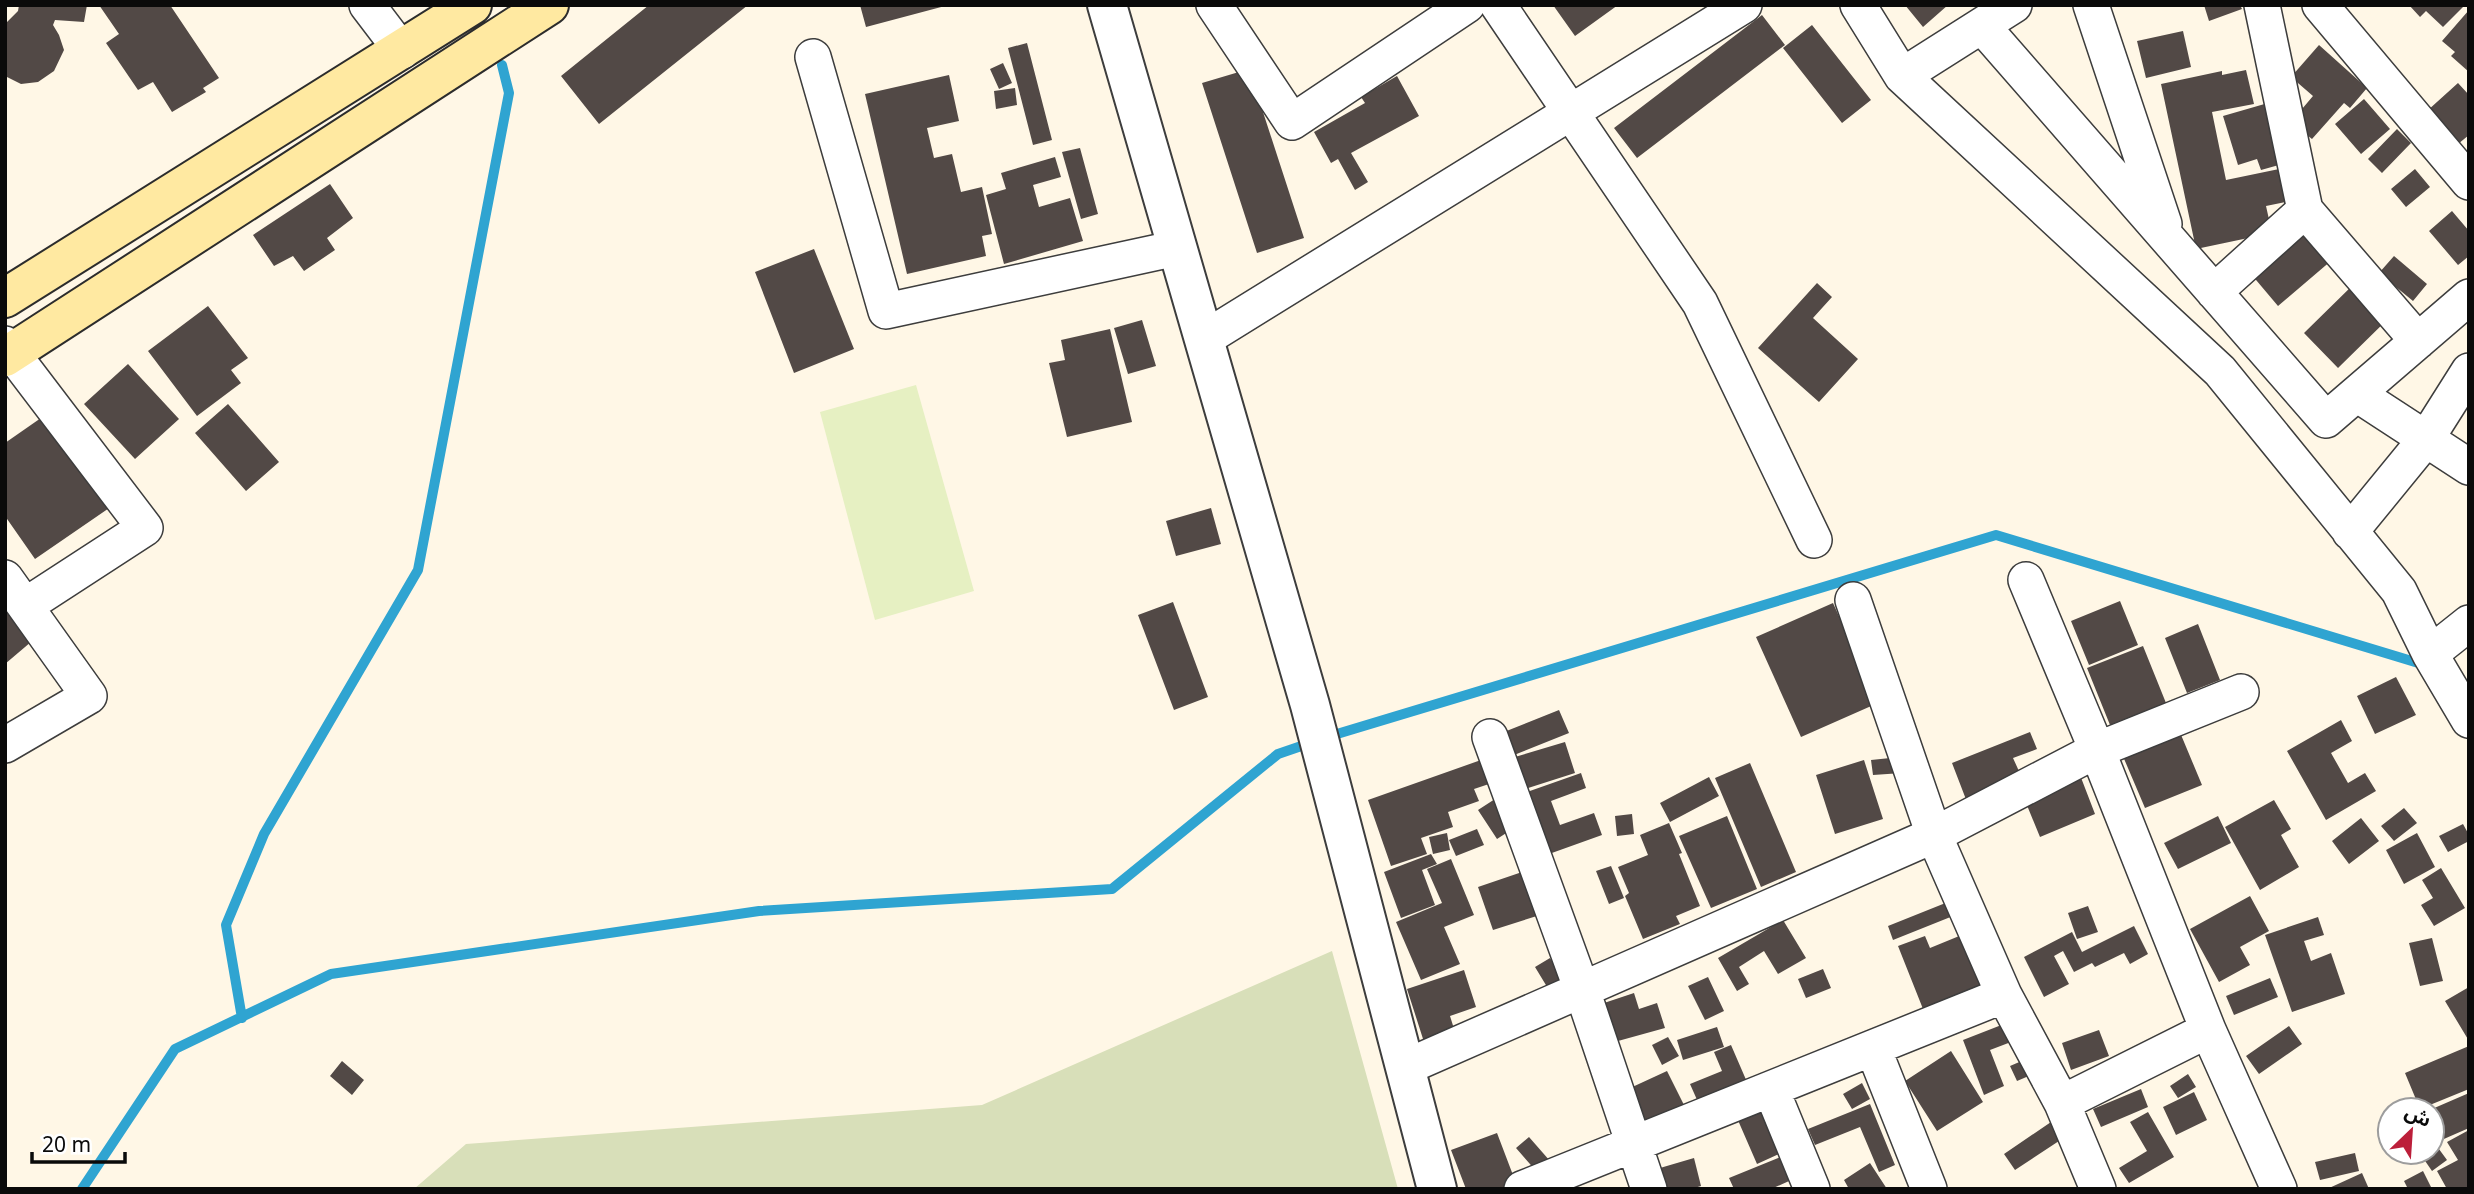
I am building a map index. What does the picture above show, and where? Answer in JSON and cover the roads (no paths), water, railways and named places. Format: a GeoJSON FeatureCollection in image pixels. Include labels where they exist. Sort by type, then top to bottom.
{"type":"FeatureCollection","features":[{"type":"Feature","properties":{"kind":"main road"},"geometry":{"type":"LineString","coordinates":[[5,298],[472,5]]}},
{"type":"Feature","properties":{"kind":"main road"},"geometry":{"type":"LineString","coordinates":[[8,351],[549,5]]}},
{"type":"Feature","properties":{"kind":"street"},"geometry":{"type":"LineString","coordinates":[[367,5],[402,51]]}},
{"type":"Feature","properties":{"kind":"street"},"geometry":{"type":"LineString","coordinates":[[1107,5],[1310,705],[1437,1189]]}},
{"type":"Feature","properties":{"kind":"street"},"geometry":{"type":"LineString","coordinates":[[1214,5],[1292,122],[1467,5]]}},
{"type":"Feature","properties":{"kind":"street"},"geometry":{"type":"LineString","coordinates":[[1498,5],[1700,303],[1814,540]]}},
{"type":"Feature","properties":{"kind":"street"},"geometry":{"type":"LineString","coordinates":[[1204,339],[1744,5]]}},
{"type":"Feature","properties":{"kind":"street"},"geometry":{"type":"LineString","coordinates":[[1858,5],[1902,76],[2220,371],[2399,591],[2430,654],[2468,718]]}},
{"type":"Feature","properties":{"kind":"street"},"geometry":{"type":"LineString","coordinates":[[1902,76],[2014,5]]}},
{"type":"Feature","properties":{"kind":"street"},"geometry":{"type":"LineString","coordinates":[[2091,5],[2170,242]]}},
{"type":"Feature","properties":{"kind":"street"},"geometry":{"type":"LineString","coordinates":[[2262,5],[2305,210],[2418,341]]}},
{"type":"Feature","properties":{"kind":"street"},"geometry":{"type":"LineString","coordinates":[[2320,5],[2469,182]]}},
{"type":"Feature","properties":{"kind":"street"},"geometry":{"type":"LineString","coordinates":[[1983,27],[2326,420],[2469,297]]}},
{"type":"Feature","properties":{"kind":"street"},"geometry":{"type":"LineString","coordinates":[[813,57],[886,311],[1177,248]]}},
{"type":"Feature","properties":{"kind":"street"},"geometry":{"type":"LineString","coordinates":[[284,125],[306,161]]}},
{"type":"Feature","properties":{"kind":"street"},"geometry":{"type":"LineString","coordinates":[[2214,292],[2305,210]]}},
{"type":"Feature","properties":{"kind":"street"},"geometry":{"type":"LineString","coordinates":[[8,351],[145,528],[25,606]]}},
{"type":"Feature","properties":{"kind":"street"},"geometry":{"type":"LineString","coordinates":[[2350,532],[2426,439],[2469,371]]}},
{"type":"Feature","properties":{"kind":"street"},"geometry":{"type":"LineString","coordinates":[[2357,394],[2469,467]]}},
{"type":"Feature","properties":{"kind":"street"},"geometry":{"type":"LineString","coordinates":[[5,578],[89,696],[5,745]]}},
{"type":"Feature","properties":{"kind":"street"},"geometry":{"type":"LineString","coordinates":[[2026,580],[2208,1030],[2279,1189]]}},
{"type":"Feature","properties":{"kind":"street"},"geometry":{"type":"LineString","coordinates":[[1853,600],[1934,835],[2004,995],[2062,1103],[2098,1189]]}},
{"type":"Feature","properties":{"kind":"street"},"geometry":{"type":"LineString","coordinates":[[2430,654],[2469,623]]}},
{"type":"Feature","properties":{"kind":"street"},"geometry":{"type":"LineString","coordinates":[[1406,1067],[1934,835],[2097,750],[2241,692]]}},
{"type":"Feature","properties":{"kind":"street"},"geometry":{"type":"LineString","coordinates":[[1490,737],[1582,989],[1649,1189]]}},
{"type":"Feature","properties":{"kind":"street"},"geometry":{"type":"LineString","coordinates":[[1522,1189],[2004,995]]}},
{"type":"Feature","properties":{"kind":"street"},"geometry":{"type":"LineString","coordinates":[[2062,1103],[2208,1030]]}},
{"type":"Feature","properties":{"kind":"street"},"geometry":{"type":"LineString","coordinates":[[1872,1048],[1929,1189]]}},
{"type":"Feature","properties":{"kind":"street"},"geometry":{"type":"LineString","coordinates":[[1771,1089],[1812,1189]]}},
{"type":"Feature","properties":{"kind":"waterway"},"geometry":{"type":"LineString","coordinates":[[242,1018],[226,925],[264,834],[418,570],[509,93],[502,65]]}},
{"type":"Feature","properties":{"kind":"waterway"},"geometry":{"type":"LineString","coordinates":[[1327,737],[1996,535],[2425,665]]}},
{"type":"Feature","properties":{"kind":"waterway"},"geometry":{"type":"LineString","coordinates":[[82,1189],[175,1049],[331,974],[759,911],[1112,889],[1278,754],[1313,742]]}}]}
